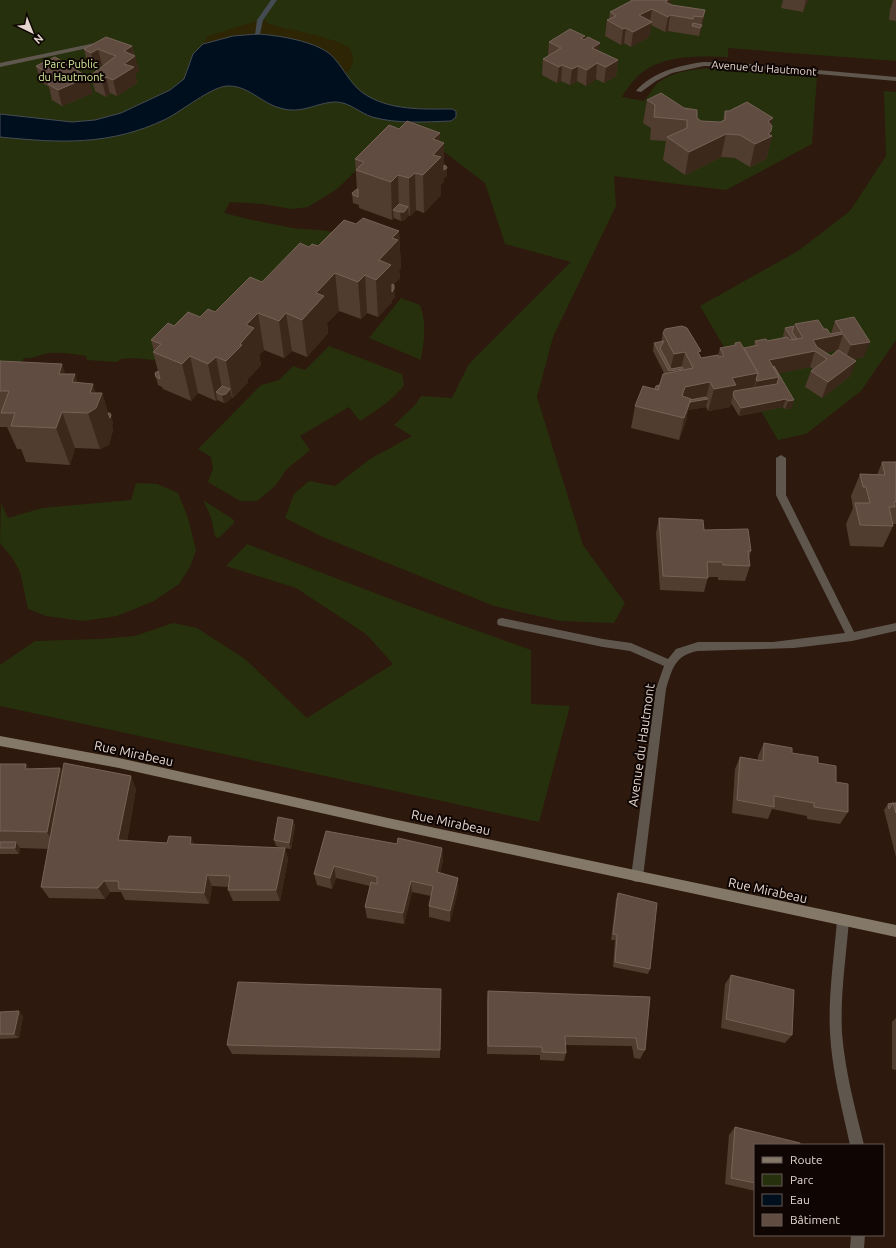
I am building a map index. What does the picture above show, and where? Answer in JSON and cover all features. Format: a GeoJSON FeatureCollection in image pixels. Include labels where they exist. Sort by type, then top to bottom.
{"type":"FeatureCollection","features":[{"type":"Feature","properties":{"kind":"main road","name":"Rue Mirabeau"},"geometry":{"type":"LineString","coordinates":[[0,740],[190,778],[262,796],[896,931]]}},
{"type":"Feature","properties":{"kind":"street"},"geometry":{"type":"LineString","coordinates":[[0,65],[41,58],[104,43]]}},
{"type":"Feature","properties":{"kind":"street","name":"Avenue du Hautmont"},"geometry":{"type":"LineString","coordinates":[[639,91],[647,84],[667,72],[706,64],[742,65],[896,79]]}},
{"type":"Feature","properties":{"kind":"street"},"geometry":{"type":"LineString","coordinates":[[781,458],[781,495],[852,637]]}},
{"type":"Feature","properties":{"kind":"street"},"geometry":{"type":"LineString","coordinates":[[502,622],[603,643],[631,647],[669,664],[680,652],[699,646],[777,646],[852,637],[896,627]]}},
{"type":"Feature","properties":{"kind":"street","name":"Avenue du Hautmont"},"geometry":{"type":"LineString","coordinates":[[637,877],[662,689],[669,664]]}},
{"type":"Feature","properties":{"kind":"street"},"geometry":{"type":"LineString","coordinates":[[843,920],[836,1012],[836,1033],[838,1053],[857,1144]]}},
{"type":"Feature","properties":{"kind":"street"},"geometry":{"type":"LineString","coordinates":[[857,1248],[858,1236]]}},
{"type":"Feature","properties":{"kind":"green space","name":"Parc Public du Hautmont"},"geometry":{"type":"Polygon","coordinates":[[[0,0],[896,0],[896,61],[728,48],[728,57],[688,57],[662,62],[640,74],[624,93],[622,97],[644,101],[655,86],[667,77],[691,70],[707,68],[817,77],[812,144],[726,190],[614,176],[616,206],[553,337],[537,397],[583,545],[625,603],[614,623],[561,621],[494,606],[323,537],[285,518],[294,494],[309,481],[335,486],[370,459],[412,436],[394,425],[415,405],[421,396],[452,398],[469,364],[571,262],[505,244],[485,183],[430,141],[398,130],[337,189],[308,207],[292,209],[263,204],[230,202],[224,213],[293,228],[336,233],[163,351],[154,360],[133,358],[121,359],[117,362],[87,360],[86,356],[50,353],[31,358],[24,358],[17,371],[0,370],[0,0]]]}},
{"type":"Feature","properties":{"kind":"green space"},"geometry":{"type":"Polygon","coordinates":[[[884,91],[896,92],[896,340],[861,391],[806,434],[778,440],[700,306],[798,251],[850,211],[886,156],[884,91]]]}},
{"type":"Feature","properties":{"kind":"green space"},"geometry":{"type":"Polygon","coordinates":[[[401,298],[420,305],[424,319],[424,339],[421,360],[369,338],[401,298]]]}},
{"type":"Feature","properties":{"kind":"green space"},"geometry":{"type":"Polygon","coordinates":[[[329,346],[402,374],[404,385],[389,401],[360,421],[349,407],[300,436],[310,450],[287,469],[275,486],[257,501],[240,501],[208,482],[213,469],[211,457],[198,449],[261,385],[279,380],[293,366],[305,370],[329,346]]]}},
{"type":"Feature","properties":{"kind":"green space"},"geometry":{"type":"Polygon","coordinates":[[[136,483],[157,484],[178,493],[188,518],[196,550],[190,567],[179,584],[154,601],[117,616],[83,621],[46,616],[28,609],[20,572],[13,559],[0,543],[1,503],[8,518],[42,508],[131,500],[136,483]]]}},
{"type":"Feature","properties":{"kind":"green space"},"geometry":{"type":"Polygon","coordinates":[[[203,500],[234,520],[234,523],[219,538],[215,537],[211,517],[203,500]]]}},
{"type":"Feature","properties":{"kind":"green space"},"geometry":{"type":"Polygon","coordinates":[[[247,544],[414,608],[531,650],[531,704],[570,706],[539,822],[0,706],[0,665],[35,641],[100,639],[135,636],[173,623],[197,628],[245,659],[307,718],[393,664],[366,634],[296,588],[226,566],[247,544]]]}},
{"type":"Feature","properties":{"kind":"sand"},"geometry":{"type":"Polygon","coordinates":[[[260,20],[267,21],[268,24],[323,37],[343,44],[351,50],[353,61],[351,68],[346,74],[330,54],[320,48],[274,35],[233,36],[203,44],[208,36],[260,20]]]}},
{"type":"Feature","properties":{"kind":"water"},"geometry":{"type":"Polygon","coordinates":[[[257,34],[305,42],[323,49],[335,59],[358,89],[373,99],[406,108],[452,109],[456,111],[456,117],[451,121],[391,121],[372,117],[341,102],[288,110],[273,106],[241,88],[227,86],[213,90],[166,119],[145,128],[125,134],[105,138],[64,141],[43,141],[0,137],[0,114],[72,122],[95,120],[121,113],[170,90],[184,79],[193,54],[203,44],[233,36],[257,34]]]}},
{"type":"Feature","properties":{"kind":"building"},"geometry":{"type":"Polygon","coordinates":[[[633,0],[668,0],[665,2],[672,5],[705,10],[703,17],[694,16],[693,19],[670,15],[668,17],[652,9],[639,15],[652,22],[633,32],[626,28],[623,29],[607,20],[616,16],[610,12],[633,0]]]}},
{"type":"Feature","properties":{"kind":"building"},"geometry":{"type":"Polygon","coordinates":[[[693,23],[702,25],[700,28],[692,26],[693,23]]]}},
{"type":"Feature","properties":{"kind":"building"},"geometry":{"type":"Polygon","coordinates":[[[570,29],[585,36],[581,38],[584,40],[588,37],[600,43],[592,48],[618,60],[606,67],[597,63],[587,70],[578,66],[572,69],[562,65],[559,67],[543,59],[561,48],[549,42],[570,29]]]}},
{"type":"Feature","properties":{"kind":"building"},"geometry":{"type":"Polygon","coordinates":[[[106,37],[132,46],[124,51],[135,56],[124,64],[134,67],[113,80],[106,77],[102,81],[91,75],[116,56],[98,49],[91,53],[84,49],[106,37]]]}},
{"type":"Feature","properties":{"kind":"building"},"geometry":{"type":"Polygon","coordinates":[[[55,57],[88,77],[58,90],[48,84],[57,79],[36,66],[55,57]]]}},
{"type":"Feature","properties":{"kind":"building"},"geometry":{"type":"Polygon","coordinates":[[[661,93],[684,108],[697,110],[697,118],[701,121],[720,122],[725,120],[725,111],[729,111],[747,102],[773,118],[768,121],[772,126],[771,131],[768,134],[772,136],[755,144],[740,135],[726,134],[689,152],[667,137],[687,128],[687,120],[654,117],[655,105],[647,100],[661,93]]]}},
{"type":"Feature","properties":{"kind":"building"},"geometry":{"type":"Polygon","coordinates":[[[407,121],[440,133],[433,139],[444,143],[433,155],[441,157],[423,175],[415,173],[409,178],[398,175],[391,182],[356,170],[364,162],[355,159],[389,125],[399,129],[407,121]]]}},
{"type":"Feature","properties":{"kind":"building"},"geometry":{"type":"Polygon","coordinates":[[[358,189],[358,197],[352,193],[358,189]]]}},
{"type":"Feature","properties":{"kind":"building"},"geometry":{"type":"Polygon","coordinates":[[[399,204],[408,207],[404,212],[393,210],[399,204]]]}},
{"type":"Feature","properties":{"kind":"building"},"geometry":{"type":"Polygon","coordinates":[[[363,218],[399,231],[392,238],[398,240],[379,260],[391,265],[376,280],[365,275],[358,282],[335,273],[316,293],[324,296],[302,320],[286,313],[279,321],[258,313],[246,325],[254,328],[240,344],[242,345],[226,361],[216,357],[208,364],[190,356],[182,364],[153,352],[161,344],[151,340],[168,323],[174,326],[188,312],[200,317],[208,309],[215,312],[250,277],[262,282],[300,243],[309,247],[312,244],[318,246],[344,220],[356,224],[363,218]]]}},
{"type":"Feature","properties":{"kind":"building"},"geometry":{"type":"Polygon","coordinates":[[[392,284],[394,285],[394,289],[392,292],[392,284]]]}},
{"type":"Feature","properties":{"kind":"building"},"geometry":{"type":"Polygon","coordinates":[[[854,317],[870,342],[851,345],[843,334],[813,340],[817,347],[831,356],[838,350],[856,361],[828,382],[811,371],[827,359],[815,351],[769,360],[779,377],[756,380],[758,373],[744,348],[758,345],[755,341],[766,339],[767,341],[787,337],[790,340],[803,338],[795,324],[818,320],[824,329],[827,329],[830,334],[842,332],[835,321],[854,317]]]}},
{"type":"Feature","properties":{"kind":"building"},"geometry":{"type":"Polygon","coordinates":[[[682,326],[687,328],[701,351],[698,352],[701,358],[718,355],[719,357],[724,356],[720,348],[736,345],[735,343],[740,342],[758,373],[732,378],[736,385],[714,389],[710,382],[685,387],[682,396],[691,399],[684,418],[635,406],[643,386],[658,390],[663,374],[693,368],[685,352],[674,354],[663,333],[665,329],[682,326]]]}},
{"type":"Feature","properties":{"kind":"building"},"geometry":{"type":"Polygon","coordinates":[[[794,326],[792,332],[797,339],[793,340],[785,328],[794,326]]]}},
{"type":"Feature","properties":{"kind":"building"},"geometry":{"type":"Polygon","coordinates":[[[664,341],[660,348],[671,369],[682,367],[683,369],[669,371],[654,343],[664,341]]]}},
{"type":"Feature","properties":{"kind":"building"},"geometry":{"type":"Polygon","coordinates":[[[0,361],[62,364],[59,374],[75,374],[72,382],[93,384],[90,393],[102,393],[96,408],[88,413],[62,412],[56,428],[11,426],[15,413],[1,413],[9,391],[0,391],[0,361]]]}},
{"type":"Feature","properties":{"kind":"building"},"geometry":{"type":"Polygon","coordinates":[[[774,366],[794,400],[788,401],[786,399],[741,408],[733,395],[734,391],[777,384],[779,377],[773,367],[774,366]]]}},
{"type":"Feature","properties":{"kind":"building"},"geometry":{"type":"Polygon","coordinates":[[[158,371],[160,379],[156,377],[155,373],[158,371]]]}},
{"type":"Feature","properties":{"kind":"building"},"geometry":{"type":"Polygon","coordinates":[[[659,385],[658,390],[655,389],[656,386],[659,385]]]}},
{"type":"Feature","properties":{"kind":"building"},"geometry":{"type":"Polygon","coordinates":[[[222,386],[230,389],[226,394],[222,395],[216,392],[222,386]]]}},
{"type":"Feature","properties":{"kind":"building"},"geometry":{"type":"Polygon","coordinates":[[[706,397],[708,399],[690,402],[690,400],[706,397]]]}},
{"type":"Feature","properties":{"kind":"building"},"geometry":{"type":"Polygon","coordinates":[[[882,462],[896,462],[896,502],[894,502],[895,507],[889,507],[893,526],[860,525],[855,503],[870,503],[866,487],[863,487],[860,474],[885,475],[882,462]]]}},
{"type":"Feature","properties":{"kind":"building"},"geometry":{"type":"Polygon","coordinates":[[[659,518],[703,520],[704,530],[748,529],[751,551],[748,551],[750,566],[723,565],[722,562],[707,562],[708,578],[663,576],[659,518]]]}},
{"type":"Feature","properties":{"kind":"building"},"geometry":{"type":"Polygon","coordinates":[[[764,743],[792,748],[792,753],[818,757],[818,763],[836,766],[836,782],[848,784],[848,812],[814,807],[814,803],[774,796],[774,807],[737,800],[740,757],[763,761],[764,743]]]}},
{"type":"Feature","properties":{"kind":"building"},"geometry":{"type":"Polygon","coordinates":[[[64,763],[131,776],[118,840],[167,843],[169,836],[191,837],[190,844],[285,848],[276,890],[228,890],[230,876],[207,875],[204,893],[119,889],[118,881],[104,881],[98,888],[41,887],[64,763]]]}},
{"type":"Feature","properties":{"kind":"building"},"geometry":{"type":"Polygon","coordinates":[[[0,764],[26,764],[25,769],[60,768],[47,832],[0,831],[0,764]]]}},
{"type":"Feature","properties":{"kind":"building"},"geometry":{"type":"Polygon","coordinates":[[[893,803],[896,803],[896,813],[893,803]]]}},
{"type":"Feature","properties":{"kind":"building"},"geometry":{"type":"Polygon","coordinates":[[[893,803],[889,809],[888,804],[893,803]]]}},
{"type":"Feature","properties":{"kind":"building"},"geometry":{"type":"Polygon","coordinates":[[[278,817],[293,820],[289,843],[274,840],[278,817]]]}},
{"type":"Feature","properties":{"kind":"building"},"geometry":{"type":"Polygon","coordinates":[[[326,831],[397,844],[398,838],[442,848],[437,872],[458,878],[450,911],[429,906],[433,886],[411,881],[403,913],[365,907],[371,882],[377,884],[377,877],[334,866],[330,878],[314,874],[326,831]]]}},
{"type":"Feature","properties":{"kind":"building"},"geometry":{"type":"Polygon","coordinates":[[[0,842],[16,842],[15,848],[0,848],[0,842]]]}},
{"type":"Feature","properties":{"kind":"building"},"geometry":{"type":"Polygon","coordinates":[[[618,893],[657,903],[650,969],[615,962],[617,935],[613,934],[618,893]]]}},
{"type":"Feature","properties":{"kind":"building"},"geometry":{"type":"Polygon","coordinates":[[[731,975],[794,990],[792,1035],[726,1019],[731,975]]]}},
{"type":"Feature","properties":{"kind":"building"},"geometry":{"type":"Polygon","coordinates":[[[238,982],[441,989],[440,1050],[227,1045],[238,982]]]}},
{"type":"Feature","properties":{"kind":"building"},"geometry":{"type":"Polygon","coordinates":[[[488,991],[650,997],[645,1050],[638,1049],[636,1038],[565,1036],[566,1053],[542,1052],[542,1047],[488,1046],[488,991]]]}},
{"type":"Feature","properties":{"kind":"building"},"geometry":{"type":"Polygon","coordinates":[[[19,1011],[14,1034],[0,1034],[0,1012],[19,1011]]]}},
{"type":"Feature","properties":{"kind":"building"},"geometry":{"type":"Polygon","coordinates":[[[735,1127],[800,1143],[754,1144],[754,1183],[731,1178],[735,1127]]]}},
{"type":"Feature","properties":{"kind":"waterway"},"geometry":{"type":"LineString","coordinates":[[257,34],[260,20],[274,0]]}}]}
